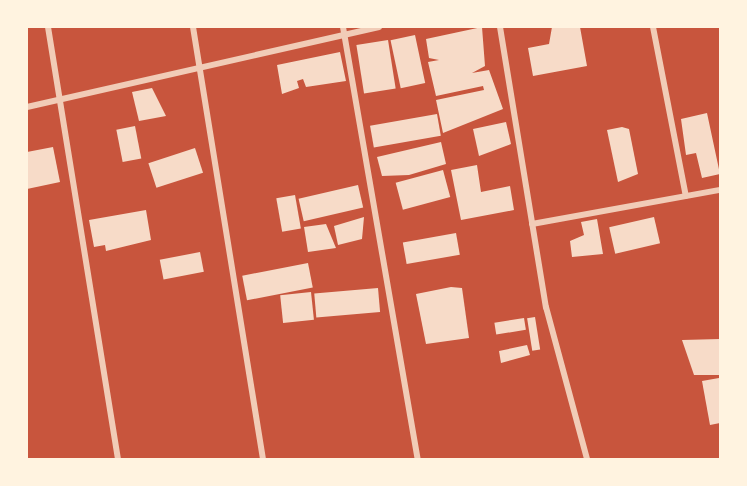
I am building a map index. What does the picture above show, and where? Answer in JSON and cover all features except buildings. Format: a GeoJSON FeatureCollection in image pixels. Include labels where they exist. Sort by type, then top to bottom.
{"type":"FeatureCollection","features":[{"type":"Feature","properties":{"kind":"street"},"geometry":{"type":"LineString","coordinates":[[48,27],[118,459]]}},
{"type":"Feature","properties":{"kind":"street"},"geometry":{"type":"LineString","coordinates":[[193,27],[264,459]]}},
{"type":"Feature","properties":{"kind":"street"},"geometry":{"type":"LineString","coordinates":[[343,27],[418,459]]}},
{"type":"Feature","properties":{"kind":"street"},"geometry":{"type":"LineString","coordinates":[[27,107],[200,70],[379,27]]}},
{"type":"Feature","properties":{"kind":"street"},"geometry":{"type":"LineString","coordinates":[[500,27],[546,307],[587,459]]}},
{"type":"Feature","properties":{"kind":"street"},"geometry":{"type":"LineString","coordinates":[[652,27],[686,196]]}},
{"type":"Feature","properties":{"kind":"street"},"geometry":{"type":"LineString","coordinates":[[532,224],[720,190]]}}]}
